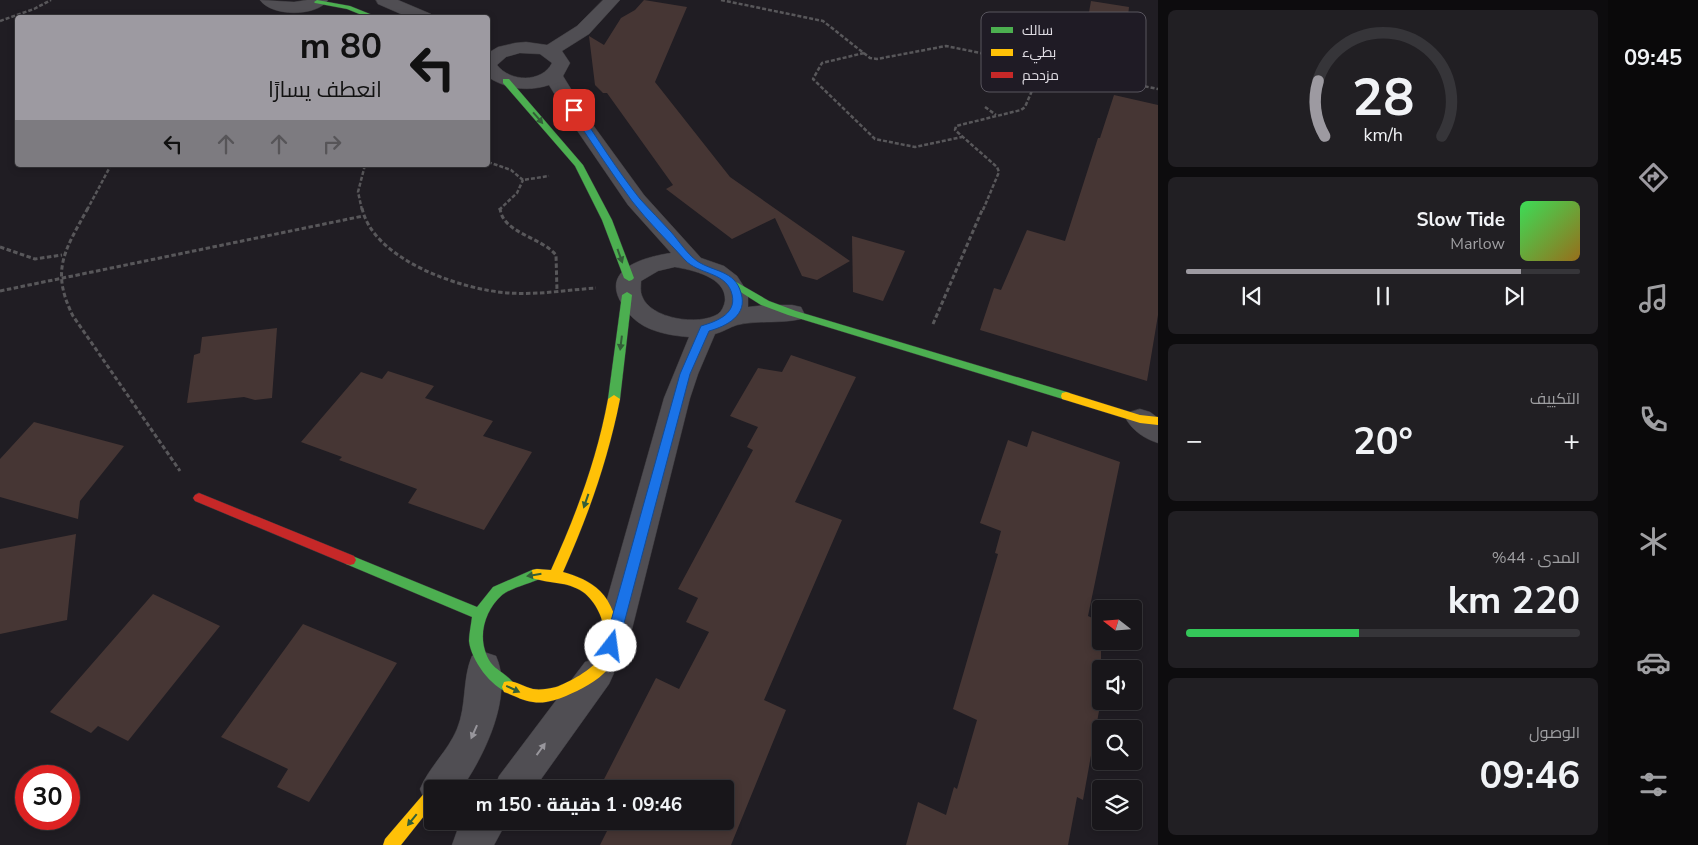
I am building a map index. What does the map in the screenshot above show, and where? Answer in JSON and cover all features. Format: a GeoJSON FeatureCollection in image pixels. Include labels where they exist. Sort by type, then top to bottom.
{"type":"FeatureCollection","features":[{"type":"Feature","properties":{"kind":"street"},"geometry":{"type":"LineString","coordinates":[[384,0],[418,15]]}},
{"type":"Feature","properties":{"kind":"street"},"geometry":{"type":"LineString","coordinates":[[550,51],[582,30],[612,0]]}},
{"type":"Feature","properties":{"kind":"street"},"geometry":{"type":"LineString","coordinates":[[265,7],[313,3],[348,7],[369,15]]}},
{"type":"Feature","properties":{"kind":"street"},"geometry":{"type":"LineString","coordinates":[[490,62],[495,48],[526,46],[550,51],[558,56],[561,63],[560,70],[553,76],[531,83],[495,75]]}},
{"type":"Feature","properties":{"kind":"street"},"geometry":{"type":"LineString","coordinates":[[495,75],[579,165],[607,220],[627,286],[638,310],[655,322],[680,328],[718,323],[766,313],[792,313]]}},
{"type":"Feature","properties":{"kind":"street"},"geometry":{"type":"LineString","coordinates":[[553,76],[584,126],[614,166],[636,200],[693,263]]}},
{"type":"Feature","properties":{"kind":"street"},"geometry":{"type":"LineString","coordinates":[[556,574],[572,540],[603,449],[612,412],[627,286],[640,269],[656,262],[674,260],[693,263],[722,275],[765,303],[792,313],[1152,425]]}},
{"type":"Feature","properties":{"kind":"street"},"geometry":{"type":"LineString","coordinates":[[518,780],[607,656],[677,398],[685,374],[718,323],[736,310],[738,301],[736,291],[731,282]]}},
{"type":"Feature","properties":{"kind":"street"},"geometry":{"type":"LineString","coordinates":[[199,498],[479,614]]}},
{"type":"Feature","properties":{"kind":"street"},"geometry":{"type":"LineString","coordinates":[[537,574],[556,574],[576,580],[593,592],[606,608],[612,626],[607,656],[587,681],[566,692],[543,696],[519,693],[499,683],[484,667],[476,650],[475,632],[479,614],[489,599],[502,587],[537,574]]}},
{"type":"Feature","properties":{"kind":"street"},"geometry":{"type":"LineString","coordinates":[[445,780],[464,754],[478,725],[484,695],[484,667]]}},
{"type":"Feature","properties":{"kind":"street"},"geometry":{"type":"LineString","coordinates":[[391,845],[424,805]]}},
{"type":"Feature","properties":{"kind":"street"},"geometry":{"type":"LineString","coordinates":[[471,845],[482,830]]}},
{"type":"Feature","properties":{"kind":"path"},"geometry":{"type":"LineString","coordinates":[[17,15],[51,0]]}},
{"type":"Feature","properties":{"kind":"path"},"geometry":{"type":"LineString","coordinates":[[721,0],[823,21],[870,58],[877,59],[946,46],[981,53]]}},
{"type":"Feature","properties":{"kind":"path"},"geometry":{"type":"LineString","coordinates":[[0,21],[15,16]]}},
{"type":"Feature","properties":{"kind":"path"},"geometry":{"type":"LineString","coordinates":[[864,53],[822,63],[813,79],[875,139],[915,147],[962,137]]}},
{"type":"Feature","properties":{"kind":"path"},"geometry":{"type":"LineString","coordinates":[[921,352],[999,172],[997,167],[955,130],[956,126],[1021,110],[1025,106],[1031,92]]}},
{"type":"Feature","properties":{"kind":"path"},"geometry":{"type":"LineString","coordinates":[[985,106],[997,116]]}},
{"type":"Feature","properties":{"kind":"path"},"geometry":{"type":"LineString","coordinates":[[110,167],[63,255],[60,279],[66,304],[199,498]]}},
{"type":"Feature","properties":{"kind":"path"},"geometry":{"type":"LineString","coordinates":[[364,167],[359,177],[358,203],[371,230],[384,243],[413,265],[446,280],[466,286],[509,293],[627,286]]}},
{"type":"Feature","properties":{"kind":"path"},"geometry":{"type":"LineString","coordinates":[[524,180],[514,198],[499,209],[501,215],[511,228],[520,234],[540,240],[554,251],[556,256],[557,291]]}},
{"type":"Feature","properties":{"kind":"path"},"geometry":{"type":"LineString","coordinates":[[0,291],[363,216]]}},
{"type":"Feature","properties":{"kind":"path"},"geometry":{"type":"LineString","coordinates":[[0,247],[34,260],[50,259],[63,255]]}},
{"type":"Feature","properties":{"kind":"building"},"geometry":{"type":"Polygon","coordinates":[[[644,0],[687,7],[655,82],[730,177],[850,261],[817,280],[802,276],[775,218],[732,239],[666,189],[673,185],[607,93],[603,93],[595,85],[589,36],[604,45],[621,18],[635,10],[644,0]]]}},
{"type":"Feature","properties":{"kind":"building"},"geometry":{"type":"Polygon","coordinates":[[[1091,1],[1129,7],[1128,12],[1089,12],[1091,1]]]}},
{"type":"Feature","properties":{"kind":"building"},"geometry":{"type":"Polygon","coordinates":[[[1114,95],[1158,105],[1158,315],[1147,381],[980,330],[994,288],[1001,290],[1027,230],[1065,241],[1114,95]]]}},
{"type":"Feature","properties":{"kind":"building"},"geometry":{"type":"Polygon","coordinates":[[[852,236],[905,251],[883,301],[853,292],[852,236]]]}},
{"type":"Feature","properties":{"kind":"building"},"geometry":{"type":"Polygon","coordinates":[[[277,328],[272,398],[255,400],[244,397],[187,403],[194,355],[200,353],[202,337],[277,328]]]}},
{"type":"Feature","properties":{"kind":"building"},"geometry":{"type":"Polygon","coordinates":[[[791,355],[856,377],[795,502],[842,520],[764,700],[786,710],[731,845],[600,845],[608,830],[734,830],[734,780],[604,780],[656,678],[679,689],[709,632],[686,622],[698,598],[678,589],[753,450],[747,447],[758,427],[730,416],[758,368],[782,372],[791,355]]]}},
{"type":"Feature","properties":{"kind":"building"},"geometry":{"type":"Polygon","coordinates":[[[388,371],[434,386],[425,398],[493,421],[483,436],[532,452],[484,530],[408,503],[417,489],[339,460],[342,457],[301,442],[361,372],[382,379],[388,371]]]}},
{"type":"Feature","properties":{"kind":"building"},"geometry":{"type":"Polygon","coordinates":[[[34,422],[124,446],[80,501],[78,519],[0,497],[0,459],[34,422]]]}},
{"type":"Feature","properties":{"kind":"building"},"geometry":{"type":"Polygon","coordinates":[[[1032,431],[1120,462],[1088,616],[1092,618],[1092,650],[1101,650],[1101,660],[1092,660],[1092,710],[1099,710],[1097,720],[1092,720],[1092,750],[1083,800],[1077,797],[1068,845],[906,845],[918,802],[946,815],[954,787],[957,789],[977,720],[953,709],[998,554],[995,553],[1001,531],[980,523],[1008,440],[1027,447],[1032,431]]]}},
{"type":"Feature","properties":{"kind":"building"},"geometry":{"type":"Polygon","coordinates":[[[76,534],[67,620],[0,634],[0,549],[76,534]]]}},
{"type":"Feature","properties":{"kind":"building"},"geometry":{"type":"Polygon","coordinates":[[[153,594],[220,626],[128,741],[98,726],[91,733],[50,712],[153,594]]]}},
{"type":"Feature","properties":{"kind":"building"},"geometry":{"type":"Polygon","coordinates":[[[303,624],[397,663],[309,802],[277,787],[288,769],[221,737],[303,624]]]}},
{"type":"Feature","properties":{"kind":"traffic: fast"},"geometry":{"type":"LineString","coordinates":[[317,2],[348,7],[369,15]]}},
{"type":"Feature","properties":{"kind":"traffic: fast"},"geometry":{"type":"LineString","coordinates":[[506,81],[579,165],[607,220],[629,278]]}},
{"type":"Feature","properties":{"kind":"traffic: fast"},"geometry":{"type":"LineString","coordinates":[[731,282],[765,303],[792,313],[1066,396]]}},
{"type":"Feature","properties":{"kind":"traffic: fast"},"geometry":{"type":"LineString","coordinates":[[614,399],[627,295]]}},
{"type":"Feature","properties":{"kind":"traffic: fast"},"geometry":{"type":"LineString","coordinates":[[350,560],[479,614]]}},
{"type":"Feature","properties":{"kind":"traffic: fast"},"geometry":{"type":"LineString","coordinates":[[509,687],[486,667],[476,642],[479,615],[498,591],[537,574]]}},
{"type":"Feature","properties":{"kind":"traffic: slow"},"geometry":{"type":"LineString","coordinates":[[1066,396],[1140,419],[1158,421]]}},
{"type":"Feature","properties":{"kind":"traffic: slow"},"geometry":{"type":"LineString","coordinates":[[556,574],[591,488],[610,422],[614,399]]}},
{"type":"Feature","properties":{"kind":"traffic: slow"},"geometry":{"type":"LineString","coordinates":[[509,687],[535,696],[560,692],[582,681],[604,664],[611,644],[609,620],[604,607],[597,597],[588,589],[565,578],[537,574]]}},
{"type":"Feature","properties":{"kind":"traffic: slow"},"geometry":{"type":"LineString","coordinates":[[391,845],[424,805]]}},
{"type":"Feature","properties":{"kind":"traffic: jam"},"geometry":{"type":"LineString","coordinates":[[199,498],[350,560]]}},
{"type":"Feature","properties":{"kind":"route"},"geometry":{"type":"LineString","coordinates":[[574,110],[636,200],[693,263],[722,275],[731,282],[736,291],[738,301],[736,310],[730,318],[705,329],[685,374],[673,411],[611,646]]}}]}
